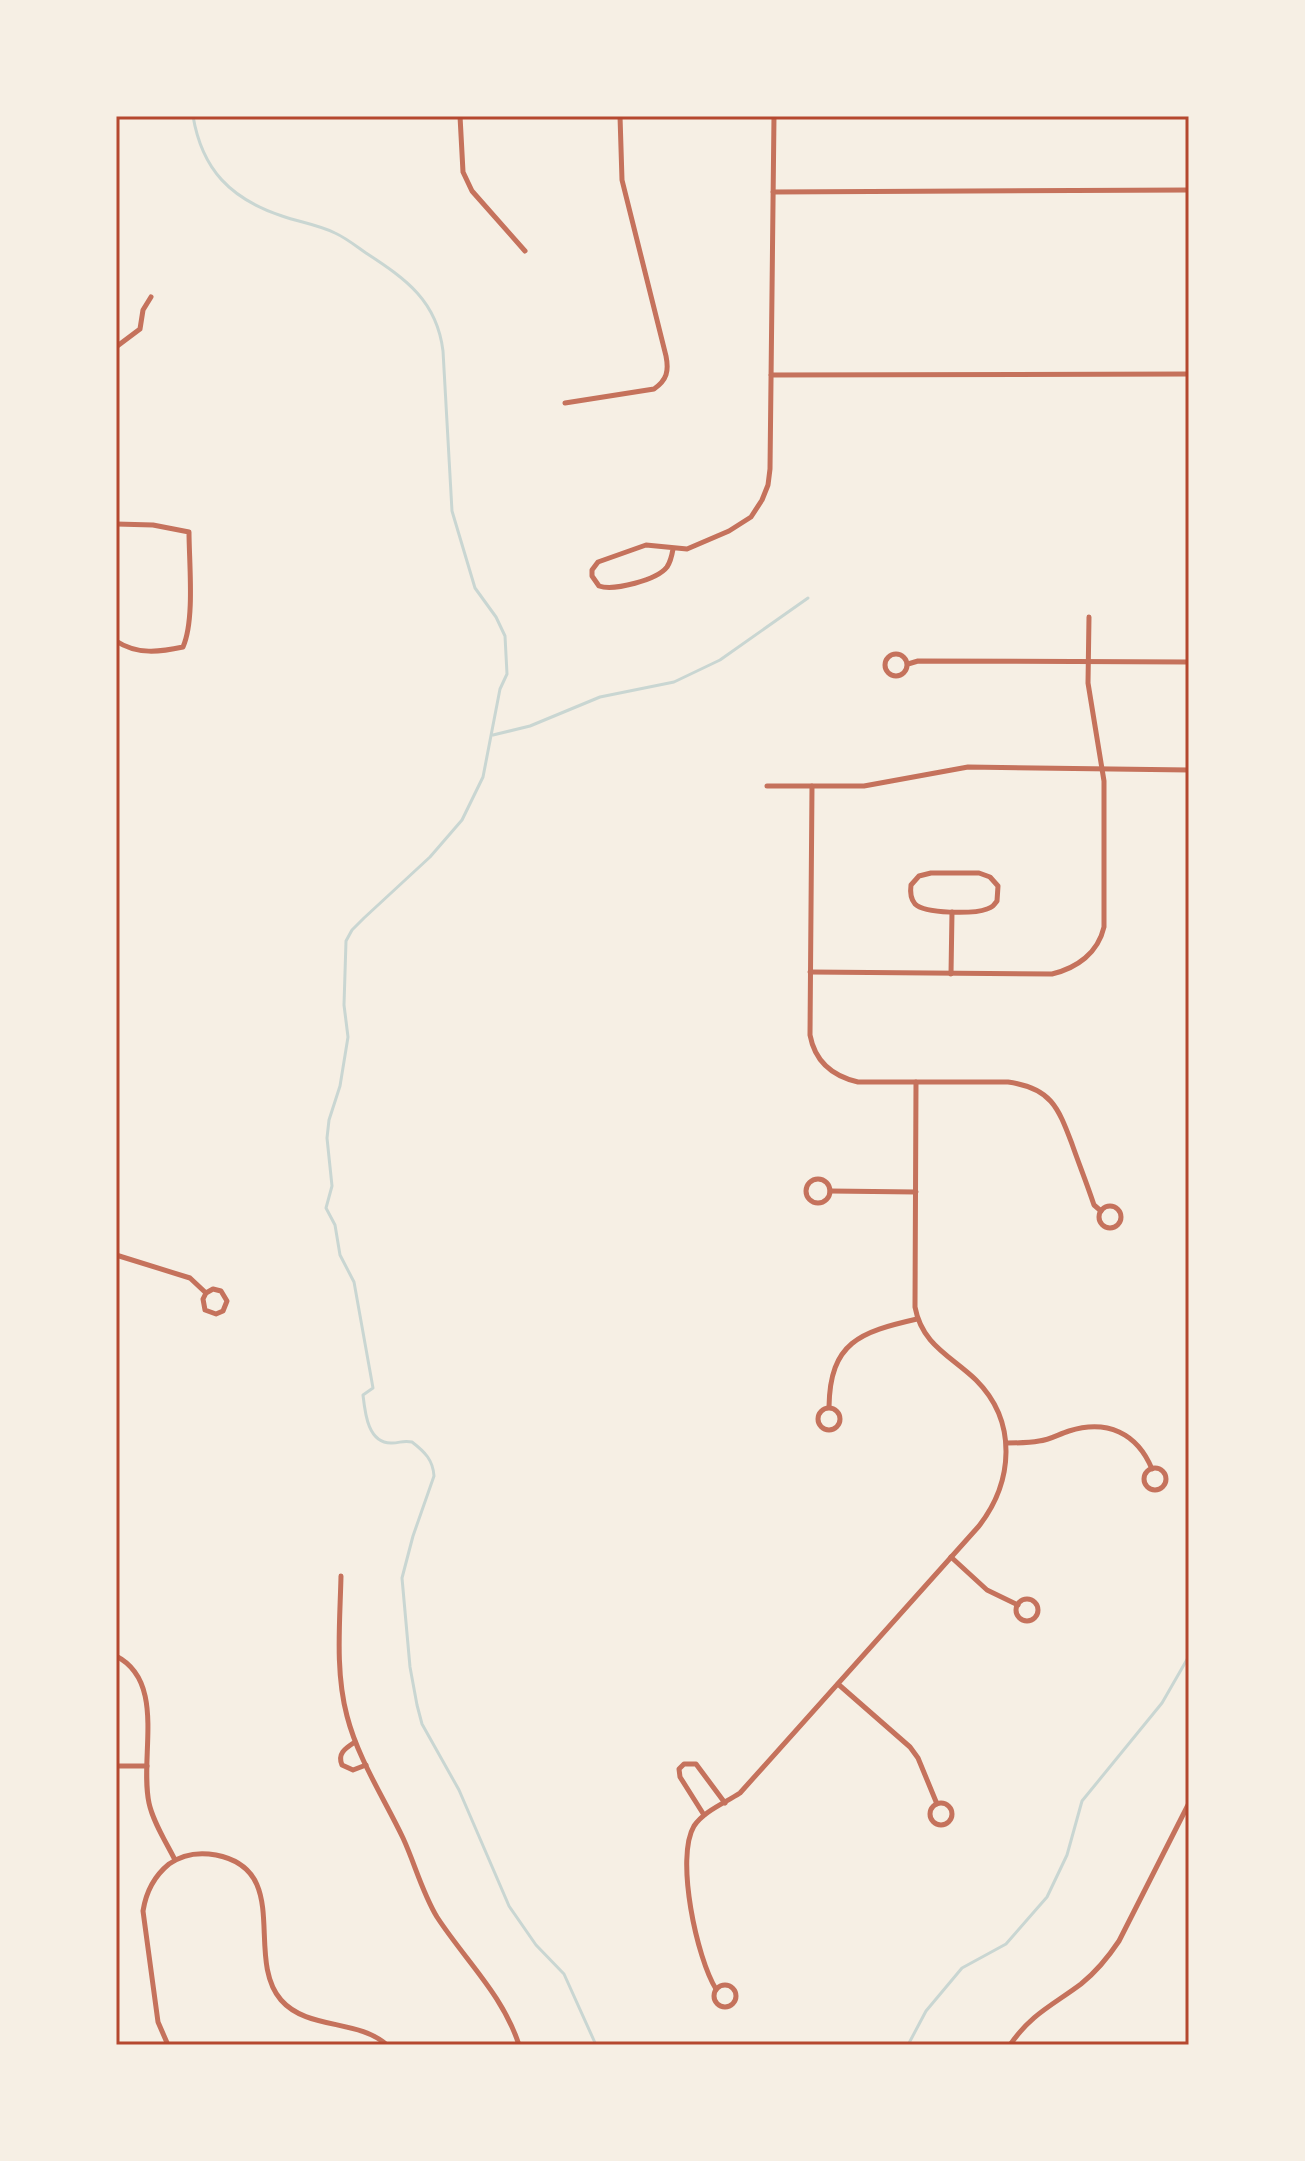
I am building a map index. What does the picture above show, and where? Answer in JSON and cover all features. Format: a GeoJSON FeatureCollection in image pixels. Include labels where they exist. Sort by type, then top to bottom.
{"type":"FeatureCollection","features":[{"type":"Feature","properties":{"kind":"street"},"geometry":{"type":"LineString","coordinates":[[460,116],[463,172],[472,191],[525,251]]}},
{"type":"Feature","properties":{"kind":"street"},"geometry":{"type":"LineString","coordinates":[[565,403],[654,389],[661,385],[667,372],[666,356],[622,180],[620,116]]}},
{"type":"Feature","properties":{"kind":"street"},"geometry":{"type":"LineString","coordinates":[[673,549],[670,562],[660,573],[619,588],[599,586],[592,576],[598,562],[646,545],[687,549],[729,531],[751,517],[768,485],[774,116]]}},
{"type":"Feature","properties":{"kind":"street"},"geometry":{"type":"LineString","coordinates":[[773,192],[1189,190]]}},
{"type":"Feature","properties":{"kind":"street"},"geometry":{"type":"LineString","coordinates":[[116,347],[140,329],[143,310],[151,297]]}},
{"type":"Feature","properties":{"kind":"street"},"geometry":{"type":"LineString","coordinates":[[771,375],[1189,374]]}},
{"type":"Feature","properties":{"kind":"street"},"geometry":{"type":"LineString","coordinates":[[116,524],[153,525],[189,532],[189,608],[187,637],[183,647],[136,651],[116,641]]}},
{"type":"Feature","properties":{"kind":"street"},"geometry":{"type":"LineString","coordinates":[[810,972],[1052,974],[1077,965],[1096,948],[1104,927],[1104,770],[1088,683],[1089,617]]}},
{"type":"Feature","properties":{"kind":"street"},"geometry":{"type":"LineString","coordinates":[[897,654],[904,657],[908,664],[904,674],[897,677],[889,674],[885,665],[888,658],[897,654]]}},
{"type":"Feature","properties":{"kind":"street"},"geometry":{"type":"LineString","coordinates":[[908,664],[918,661],[1189,662]]}},
{"type":"Feature","properties":{"kind":"street"},"geometry":{"type":"LineString","coordinates":[[767,786],[864,786],[968,767],[1189,770]]}},
{"type":"Feature","properties":{"kind":"street"},"geometry":{"type":"LineString","coordinates":[[812,786],[810,1035],[817,1058],[842,1079],[858,1082],[1008,1082],[1039,1091],[1060,1111],[1094,1205],[1101,1211]]}},
{"type":"Feature","properties":{"kind":"street"},"geometry":{"type":"LineString","coordinates":[[931,873],[979,873],[995,881],[999,895],[993,906],[984,910],[952,912],[919,907],[911,897],[914,880],[931,873]]}},
{"type":"Feature","properties":{"kind":"street"},"geometry":{"type":"LineString","coordinates":[[951,974],[952,912]]}},
{"type":"Feature","properties":{"kind":"street"},"geometry":{"type":"LineString","coordinates":[[716,1989],[722,1985],[732,1986],[737,1995],[736,2001],[730,2007],[719,2006],[715,2000],[716,1989],[707,1975],[694,1929],[687,1863],[689,1837],[704,1815],[740,1793],[979,1526],[996,1502],[1004,1478],[1007,1443],[996,1407],[977,1381],[927,1340],[917,1319],[916,1082]]}},
{"type":"Feature","properties":{"kind":"street"},"geometry":{"type":"LineString","coordinates":[[819,1179],[828,1184],[830,1191],[827,1199],[816,1203],[809,1199],[806,1191],[812,1181],[819,1179]]}},
{"type":"Feature","properties":{"kind":"street"},"geometry":{"type":"LineString","coordinates":[[830,1191],[916,1192]]}},
{"type":"Feature","properties":{"kind":"street"},"geometry":{"type":"LineString","coordinates":[[1110,1206],[1117,1208],[1122,1214],[1121,1222],[1113,1229],[1105,1227],[1100,1222],[1101,1211],[1110,1206]]}},
{"type":"Feature","properties":{"kind":"street"},"geometry":{"type":"LineString","coordinates":[[116,1255],[190,1278],[206,1293]]}},
{"type":"Feature","properties":{"kind":"street"},"geometry":{"type":"LineString","coordinates":[[213,1289],[224,1294],[227,1301],[223,1311],[216,1314],[205,1310],[203,1299],[206,1293],[213,1289]]}},
{"type":"Feature","properties":{"kind":"street"},"geometry":{"type":"LineString","coordinates":[[829,1407],[829,1387],[834,1366],[847,1346],[877,1329],[917,1319]]}},
{"type":"Feature","properties":{"kind":"street"},"geometry":{"type":"LineString","coordinates":[[829,1407],[836,1409],[841,1419],[836,1428],[829,1430],[819,1424],[818,1417],[822,1410],[829,1407]]}},
{"type":"Feature","properties":{"kind":"street"},"geometry":{"type":"LineString","coordinates":[[1007,1443],[1040,1441],[1082,1427],[1107,1427],[1130,1437],[1145,1453],[1152,1469]]}},
{"type":"Feature","properties":{"kind":"street"},"geometry":{"type":"LineString","coordinates":[[1152,1469],[1158,1469],[1165,1476],[1163,1485],[1158,1489],[1151,1489],[1145,1484],[1146,1473],[1152,1469]]}},
{"type":"Feature","properties":{"kind":"street"},"geometry":{"type":"LineString","coordinates":[[951,1557],[987,1590],[1018,1605]]}},
{"type":"Feature","properties":{"kind":"street"},"geometry":{"type":"LineString","coordinates":[[341,1576],[341,1686],[355,1742],[405,1843],[428,1901],[445,1929],[494,1992],[509,2018],[519,2045]]}},
{"type":"Feature","properties":{"kind":"street"},"geometry":{"type":"LineString","coordinates":[[1026,1599],[1033,1601],[1038,1609],[1036,1616],[1031,1621],[1020,1619],[1018,1605],[1026,1599]]}},
{"type":"Feature","properties":{"kind":"street"},"geometry":{"type":"LineString","coordinates":[[116,1656],[132,1669],[144,1691],[148,1800],[175,1860]]}},
{"type":"Feature","properties":{"kind":"street"},"geometry":{"type":"LineString","coordinates":[[838,1684],[910,1747],[918,1758],[937,1804]]}},
{"type":"Feature","properties":{"kind":"street"},"geometry":{"type":"LineString","coordinates":[[355,1742],[343,1750],[340,1758],[342,1765],[353,1770],[366,1765]]}},
{"type":"Feature","properties":{"kind":"street"},"geometry":{"type":"LineString","coordinates":[[704,1815],[680,1777],[679,1769],[684,1764],[696,1764],[725,1803]]}},
{"type":"Feature","properties":{"kind":"street"},"geometry":{"type":"LineString","coordinates":[[116,1766],[147,1766]]}},
{"type":"Feature","properties":{"kind":"street"},"geometry":{"type":"LineString","coordinates":[[1010,2045],[1036,2014],[1083,1983],[1108,1957],[1125,1931],[1189,1803]]}},
{"type":"Feature","properties":{"kind":"street"},"geometry":{"type":"LineString","coordinates":[[937,1804],[951,1808],[952,1815],[946,1825],[935,1825],[930,1819],[930,1812],[937,1804]]}},
{"type":"Feature","properties":{"kind":"street"},"geometry":{"type":"LineString","coordinates":[[168,2045],[158,2022],[143,1911],[146,1894],[153,1881],[175,1860],[191,1855],[213,1854],[242,1867],[256,1883],[264,1904],[265,1968],[269,1981],[284,2003],[309,2017],[365,2031],[387,2045]]}},
{"type":"Feature","properties":{"kind":"waterway"},"geometry":{"type":"LineString","coordinates":[[193,116],[197,135],[212,167],[234,191],[264,209],[343,237],[394,272],[427,305],[440,334],[443,351],[452,511],[475,588],[496,617],[505,636],[507,674],[500,689],[483,777],[462,820],[430,857],[352,930],[346,941],[344,1005],[348,1037],[340,1086],[329,1120],[327,1138],[332,1186],[326,1208],[335,1225],[340,1255],[354,1282],[373,1388],[363,1395],[369,1426],[384,1442],[412,1442],[428,1457],[433,1470],[434,1476],[402,1578],[410,1667],[422,1724],[459,1790],[509,1906],[536,1945],[564,1974],[596,2045]]}},
{"type":"Feature","properties":{"kind":"waterway"},"geometry":{"type":"LineString","coordinates":[[493,735],[530,726],[600,697],[674,682],[720,660],[808,598]]}},
{"type":"Feature","properties":{"kind":"waterway"},"geometry":{"type":"LineString","coordinates":[[908,2045],[926,2011],[962,1968],[1006,1944],[1047,1897],[1067,1855],[1082,1801],[1162,1703],[1189,1656]]}}]}
